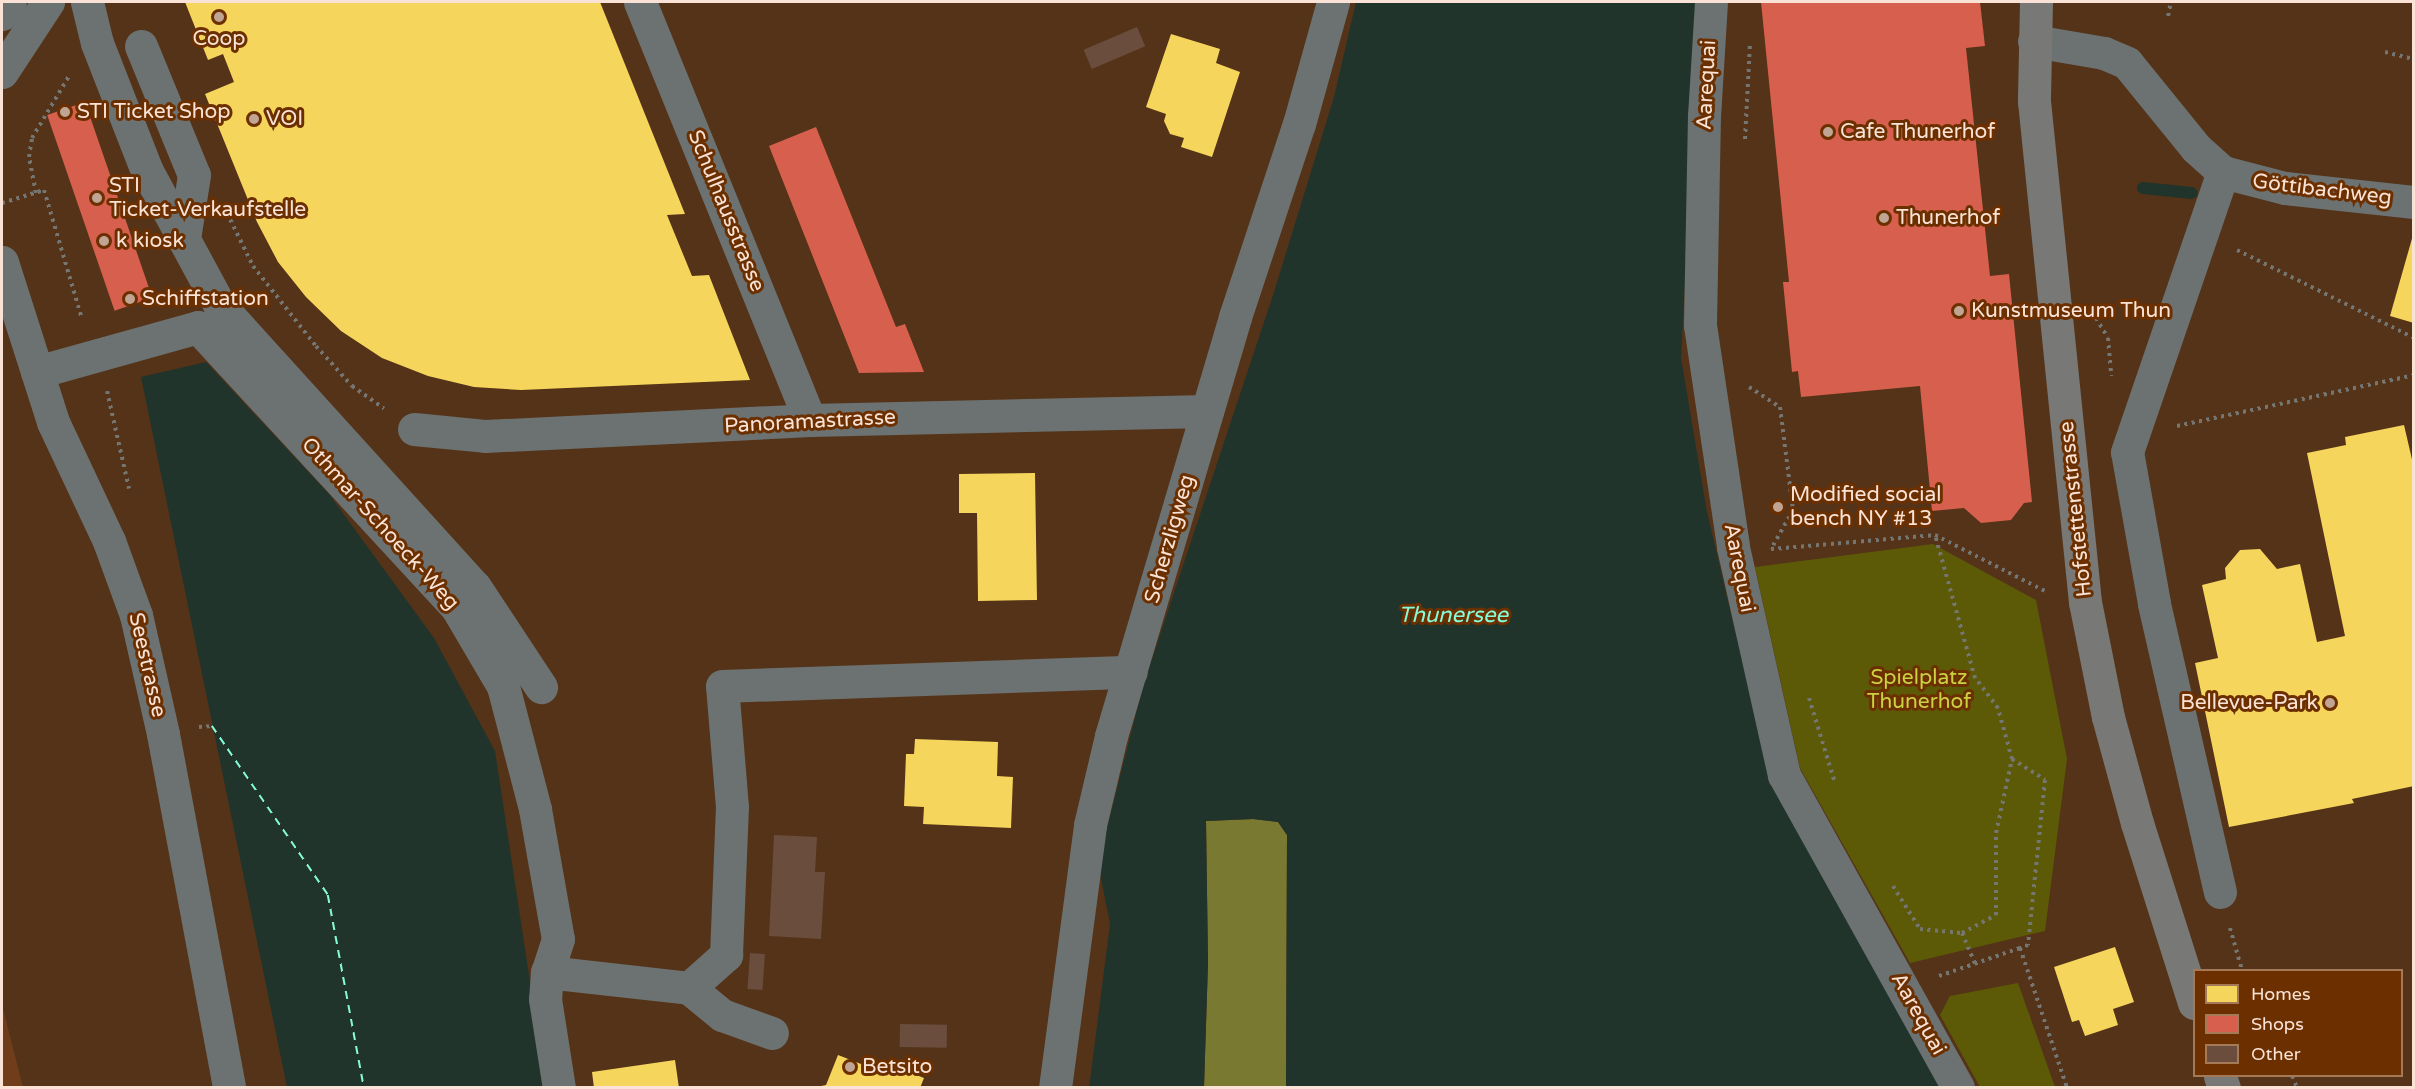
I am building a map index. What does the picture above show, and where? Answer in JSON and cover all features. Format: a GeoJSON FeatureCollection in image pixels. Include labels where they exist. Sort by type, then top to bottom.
{"type":"FeatureCollection","features":[{"type":"Feature","properties":{"kind":"main road","name":"Hofstettenstrasse"},"geometry":{"type":"LineString","coordinates":[[2036,2],[2034,101],[2085,602],[2125,780],[2193,1000]]}},
{"type":"Feature","properties":{"kind":"street"},"geometry":{"type":"LineString","coordinates":[[2,14],[10,2]]}},
{"type":"Feature","properties":{"kind":"street"},"geometry":{"type":"LineString","coordinates":[[2,72],[48,2]]}},
{"type":"Feature","properties":{"kind":"street"},"geometry":{"type":"LineString","coordinates":[[87,2],[96,36],[147,171],[184,239],[209,317],[284,379],[475,587],[541,687]]}},
{"type":"Feature","properties":{"kind":"street","name":"Schulhausstrasse"},"geometry":{"type":"LineString","coordinates":[[640,2],[810,420]]}},
{"type":"Feature","properties":{"kind":"street","name":"Scherzligweg"},"geometry":{"type":"LineString","coordinates":[[1055,1088],[1090,825],[1131,672],[1207,411],[1299,124],[1333,2]]}},
{"type":"Feature","properties":{"kind":"street","name":"Aarequai"},"geometry":{"type":"LineString","coordinates":[[1711,2],[1704,115],[1700,324],[1733,547],[1784,775],[1905,988],[1958,1088]]}},
{"type":"Feature","properties":{"kind":"street","name":"Göttibachweg"},"geometry":{"type":"LineString","coordinates":[[2034,41],[2104,53],[2127,63],[2196,148],[2223,172],[2285,188],[2414,202]]}},
{"type":"Feature","properties":{"kind":"street"},"geometry":{"type":"LineString","coordinates":[[141,45],[194,174],[184,239]]}},
{"type":"Feature","properties":{"kind":"street"},"geometry":{"type":"LineString","coordinates":[[2220,892],[2136,514],[2128,466],[2130,436],[2223,172]]}},
{"type":"Feature","properties":{"kind":"street","name":"Seestrasse"},"geometry":{"type":"LineString","coordinates":[[2,262],[61,440],[109,541],[136,615],[229,1088]]}},
{"type":"Feature","properties":{"kind":"street"},"geometry":{"type":"LineString","coordinates":[[37,372],[209,317]]}},
{"type":"Feature","properties":{"kind":"street","name":"Othmar-Schoeck-Weg"},"geometry":{"type":"LineString","coordinates":[[209,317],[458,608],[484,648],[503,686],[535,809],[558,939],[547,972],[545,999],[559,1088]]}},
{"type":"Feature","properties":{"kind":"street","name":"Panoramastrasse"},"geometry":{"type":"LineString","coordinates":[[414,429],[485,436],[810,420],[1207,411]]}},
{"type":"Feature","properties":{"kind":"street"},"geometry":{"type":"LineString","coordinates":[[688,988],[726,955],[732,807],[722,686],[1131,672]]}},
{"type":"Feature","properties":{"kind":"street"},"geometry":{"type":"LineString","coordinates":[[547,972],[688,988],[722,1015],[772,1033]]}},
{"type":"Feature","properties":{"kind":"path"},"geometry":{"type":"LineString","coordinates":[[2168,16],[2171,2]]}},
{"type":"Feature","properties":{"kind":"path"},"geometry":{"type":"LineString","coordinates":[[36,193],[30,157],[36,128],[96,36]]}},
{"type":"Feature","properties":{"kind":"path"},"geometry":{"type":"LineString","coordinates":[[1745,143],[1750,37]]}},
{"type":"Feature","properties":{"kind":"path"},"geometry":{"type":"LineString","coordinates":[[2385,52],[2414,59]]}},
{"type":"Feature","properties":{"kind":"path"},"geometry":{"type":"LineString","coordinates":[[2,203],[44,190],[93,354],[107,388]]}},
{"type":"Feature","properties":{"kind":"path"},"geometry":{"type":"LineString","coordinates":[[224,207],[253,266],[316,346],[352,386],[414,429]]}},
{"type":"Feature","properties":{"kind":"path"},"geometry":{"type":"LineString","coordinates":[[2201,232],[2414,339]]}},
{"type":"Feature","properties":{"kind":"path"},"geometry":{"type":"LineString","coordinates":[[2130,436],[2414,375]]}},
{"type":"Feature","properties":{"kind":"path"},"geometry":{"type":"LineString","coordinates":[[1747,376],[1748,398]]}},
{"type":"Feature","properties":{"kind":"path"},"geometry":{"type":"LineString","coordinates":[[1749,387],[1780,407],[1793,510],[1771,549]]}},
{"type":"Feature","properties":{"kind":"path"},"geometry":{"type":"LineString","coordinates":[[1771,549],[1935,535],[2054,596],[2085,602]]}},
{"type":"Feature","properties":{"kind":"path"},"geometry":{"type":"LineString","coordinates":[[1888,879],[1920,929],[1962,933],[1996,915],[1996,833],[2012,759],[1998,708],[1975,678],[1935,535]]}},
{"type":"Feature","properties":{"kind":"path"},"geometry":{"type":"LineString","coordinates":[[1768,538],[1774,560]]}},
{"type":"Feature","properties":{"kind":"path"},"geometry":{"type":"LineString","coordinates":[[1806,686],[1836,787]]}},
{"type":"Feature","properties":{"kind":"path"},"geometry":{"type":"LineString","coordinates":[[1905,988],[2028,945],[2045,780],[2012,759]]}},
{"type":"Feature","properties":{"kind":"path"},"geometry":{"type":"LineString","coordinates":[[2220,892],[2242,969]]}},
{"type":"Feature","properties":{"kind":"path"},"geometry":{"type":"LineString","coordinates":[[1962,933],[1975,964]]}},
{"type":"Feature","properties":{"kind":"path"},"geometry":{"type":"LineString","coordinates":[[2020,948],[2067,1088]]}},
{"type":"Feature","properties":{"kind":"shaded area"},"geometry":{"type":"Polygon","coordinates":[[[1253,819],[1278,822],[1287,835],[1286,1087],[1204,1088],[1208,963],[1206,821],[1253,819]]]}},
{"type":"Feature","properties":{"kind":"shaded area"},"geometry":{"type":"Polygon","coordinates":[[[2,1005],[23,1087],[2,1087],[2,1005]]]}},
{"type":"Feature","properties":{"kind":"green space","name":"Spielplatz Thunerhof"},"geometry":{"type":"Polygon","coordinates":[[[1933,544],[2036,600],[2067,759],[2045,931],[1910,963],[1800,768],[1755,567],[1933,544]]]}},
{"type":"Feature","properties":{"kind":"green space"},"geometry":{"type":"Polygon","coordinates":[[[2018,983],[2055,1087],[1980,1087],[1940,1015],[1950,996],[2018,983]]]}},
{"type":"Feature","properties":{"kind":"water","name":"Thunersee"},"geometry":{"type":"Polygon","coordinates":[[[1356,2],[1700,2],[1681,358],[1707,512],[1737,639],[1943,1087],[1286,1087],[1287,835],[1278,822],[1253,819],[1206,821],[1208,963],[1204,1087],[1089,1088],[1110,924],[1098,863],[1143,686],[1274,292],[1334,97],[1356,2]]]}},
{"type":"Feature","properties":{"kind":"water"},"geometry":{"type":"Polygon","coordinates":[[[206,362],[329,494],[434,638],[495,751],[546,1087],[287,1087],[141,377],[206,362]]]}},
{"type":"Feature","properties":{"kind":"building: Homes"},"geometry":{"type":"Polygon","coordinates":[[[185,2],[600,2],[685,214],[667,215],[692,276],[709,275],[750,380],[521,390],[474,387],[428,376],[382,358],[341,331],[306,297],[278,262],[257,222],[205,94],[234,82],[223,54],[208,60],[185,2]]]}},
{"type":"Feature","properties":{"kind":"building: Homes"},"geometry":{"type":"Polygon","coordinates":[[[1171,34],[1220,49],[1216,63],[1240,72],[1212,157],[1181,147],[1184,138],[1170,134],[1164,121],[1166,114],[1146,107],[1171,34]]]}},
{"type":"Feature","properties":{"kind":"building: Homes"},"geometry":{"type":"Polygon","coordinates":[[[2414,235],[2414,323],[2390,316],[2414,235]]]}},
{"type":"Feature","properties":{"kind":"building: Homes"},"geometry":{"type":"Polygon","coordinates":[[[2404,425],[2414,468],[2414,786],[2352,799],[2354,803],[2229,827],[2195,663],[2218,658],[2202,585],[2226,579],[2225,568],[2240,550],[2260,549],[2277,569],[2300,564],[2317,642],[2345,636],[2307,453],[2346,445],[2345,437],[2404,425]]]}},
{"type":"Feature","properties":{"kind":"building: Homes"},"geometry":{"type":"Polygon","coordinates":[[[1035,473],[1037,600],[978,601],[977,513],[959,513],[959,474],[1035,473]]]}},
{"type":"Feature","properties":{"kind":"building: Homes"},"geometry":{"type":"Polygon","coordinates":[[[915,739],[998,742],[997,776],[1013,777],[1011,828],[923,824],[924,807],[904,806],[906,754],[914,754],[915,739]]]}},
{"type":"Feature","properties":{"kind":"building: Homes"},"geometry":{"type":"Polygon","coordinates":[[[2115,947],[2134,1002],[2113,1009],[2118,1025],[2085,1036],[2079,1020],[2072,1022],[2054,967],[2115,947]]]}},
{"type":"Feature","properties":{"kind":"building: Homes","name":"Betsito"},"geometry":{"type":"Polygon","coordinates":[[[838,1055],[879,1071],[883,1062],[924,1078],[920,1088],[811,1088],[826,1085],[838,1055]]]}},
{"type":"Feature","properties":{"kind":"building: Homes"},"geometry":{"type":"Polygon","coordinates":[[[675,1060],[679,1088],[594,1088],[592,1072],[675,1060]]]}},
{"type":"Feature","properties":{"kind":"building: Shops","name":"Thunerhof"},"geometry":{"type":"Polygon","coordinates":[[[1761,2],[1980,2],[1985,46],[1966,48],[1990,276],[2009,274],[2032,502],[2024,503],[2011,520],[1981,523],[1964,508],[1932,511],[1920,386],[1801,397],[1798,371],[1792,372],[1783,282],[1789,282],[1761,2]]]}},
{"type":"Feature","properties":{"kind":"building: Shops"},"geometry":{"type":"Polygon","coordinates":[[[85,102],[152,298],[115,311],[47,115],[85,102]]]}},
{"type":"Feature","properties":{"kind":"building: Shops"},"geometry":{"type":"Polygon","coordinates":[[[816,127],[896,327],[905,324],[924,372],[859,373],[769,146],[816,127]]]}},
{"type":"Feature","properties":{"kind":"building: Other"},"geometry":{"type":"Polygon","coordinates":[[[1137,27],[1145,46],[1092,69],[1084,50],[1137,27]]]}},
{"type":"Feature","properties":{"kind":"building: Other"},"geometry":{"type":"Polygon","coordinates":[[[774,835],[817,837],[815,872],[825,872],[821,939],[769,936],[774,835]]]}},
{"type":"Feature","properties":{"kind":"building: Other"},"geometry":{"type":"Polygon","coordinates":[[[750,953],[765,954],[762,990],[747,989],[750,953]]]}},
{"type":"Feature","properties":{"kind":"building: Other"},"geometry":{"type":"Polygon","coordinates":[[[900,1024],[947,1025],[947,1048],[900,1047],[900,1024]]]}},
{"type":"Feature","properties":{"kind":"waterway"},"geometry":{"type":"LineString","coordinates":[[2143,188],[2192,193]]}},
{"type":"Feature","properties":{"kind":"ferry route"},"geometry":{"type":"LineString","coordinates":[[212,726],[328,895],[364,1088]]}},
{"type":"Feature","properties":{"kind":"place","name":"Coop"},"geometry":{"type":"Point","coordinates":[219,17]}},
{"type":"Feature","properties":{"kind":"place","name":"STI Ticket Shop"},"geometry":{"type":"Point","coordinates":[65,112]}},
{"type":"Feature","properties":{"kind":"place","name":"VOI"},"geometry":{"type":"Point","coordinates":[254,119]}},
{"type":"Feature","properties":{"kind":"place","name":"Cafe Thunerhof"},"geometry":{"type":"Point","coordinates":[1828,132]}},
{"type":"Feature","properties":{"kind":"place","name":"STI Ticket-Verkaufstelle"},"geometry":{"type":"Point","coordinates":[97,198]}},
{"type":"Feature","properties":{"kind":"place","name":"Thunerhof"},"geometry":{"type":"Point","coordinates":[1884,218]}},
{"type":"Feature","properties":{"kind":"place","name":"k kiosk"},"geometry":{"type":"Point","coordinates":[104,241]}},
{"type":"Feature","properties":{"kind":"place","name":"Schiffstation"},"geometry":{"type":"Point","coordinates":[130,299]}},
{"type":"Feature","properties":{"kind":"place","name":"Kunstmuseum Thun"},"geometry":{"type":"Point","coordinates":[1959,311]}},
{"type":"Feature","properties":{"kind":"place","name":"Modified social bench NY #13"},"geometry":{"type":"Point","coordinates":[1778,507]}},
{"type":"Feature","properties":{"kind":"place","name":"Bellevue-Park"},"geometry":{"type":"Point","coordinates":[2330,703]}},
{"type":"Feature","properties":{"kind":"place","name":"Betsito"},"geometry":{"type":"Point","coordinates":[850,1067]}}]}
